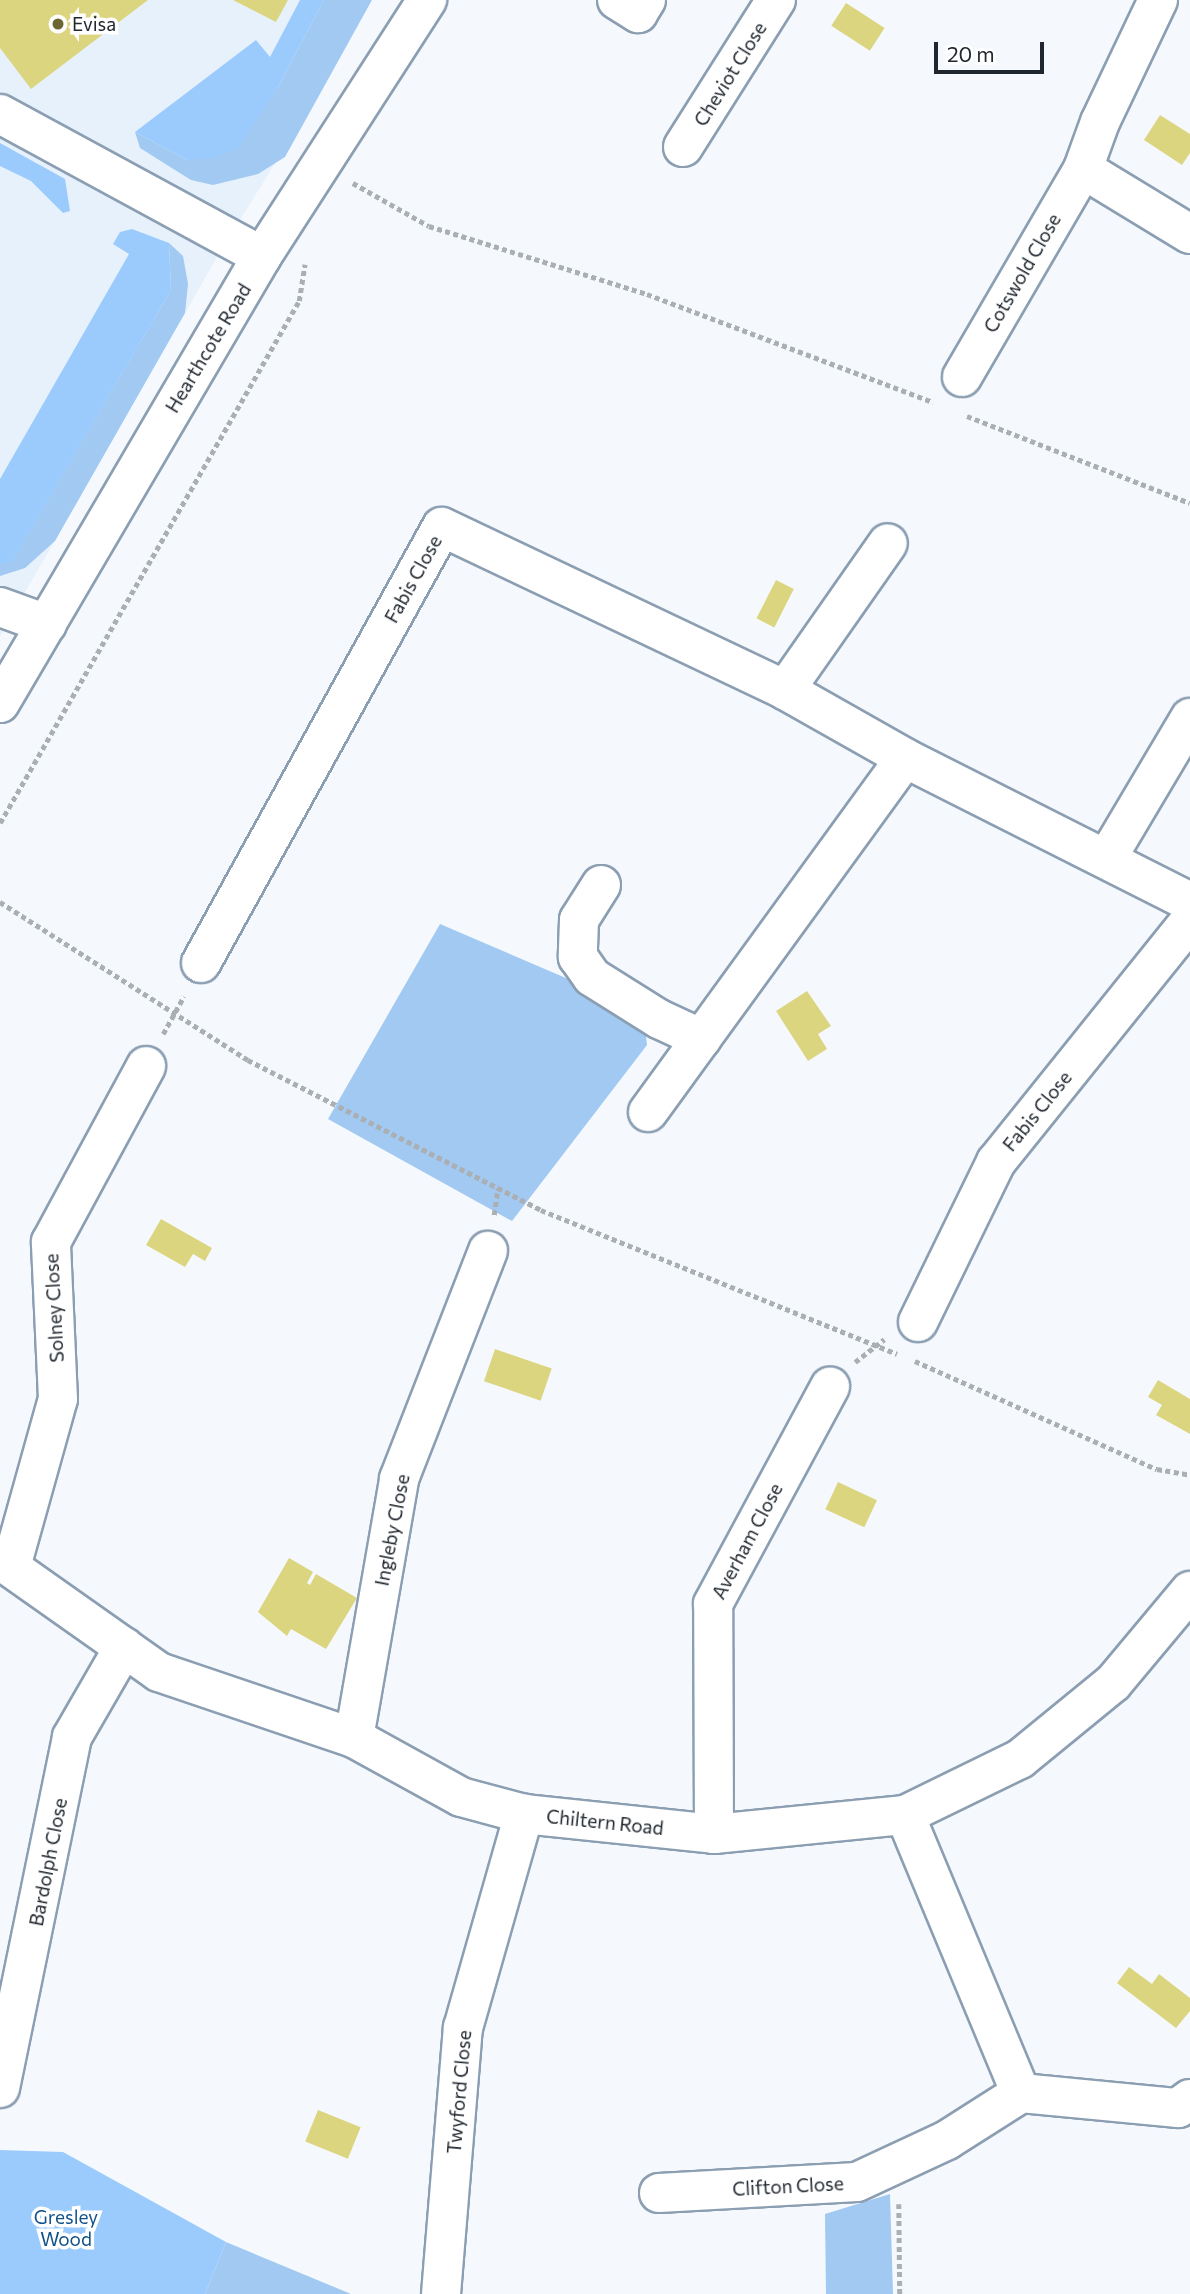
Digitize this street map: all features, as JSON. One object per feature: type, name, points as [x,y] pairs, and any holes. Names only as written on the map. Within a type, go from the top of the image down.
[{"type":"street","name":"Hearthcote Road","points":[[0,702],[262,256],[319,163],[428,0]]},
{"type":"street","points":[[617,0],[638,13],[646,0]]},
{"type":"street","name":"Cheviot Close","points":[[683,147],[776,0]]},
{"type":"street","name":"Cotswold Close","points":[[955,399],[1083,169],[1100,122],[1158,0]]},
{"type":"street","points":[[0,114],[262,256]]},
{"type":"street","points":[[1083,169],[1190,234]]},
{"type":"street","name":"Fabis Close","points":[[201,963],[442,527],[785,690],[905,758],[1190,902]]},
{"type":"street","points":[[785,690],[888,543]]},
{"type":"street","points":[[0,607],[47,624]]},
{"type":"street","points":[[1107,858],[1190,718]]},
{"type":"street","points":[[648,1112],[905,758]]},
{"type":"street","points":[[601,885],[579,920],[578,957],[592,977],[659,1019],[702,1039]]},
{"type":"street","name":"Fabis Close","points":[[918,1322],[996,1162],[1190,921]]},
{"type":"street","name":"Solney Close","points":[[5,1564],[58,1399],[51,1242],[146,1066]]},
{"type":"street","name":"Ingleby Close","points":[[354,1738],[399,1479],[488,1251]]},
{"type":"street","name":"Averham Close","points":[[714,1834],[713,1604],[830,1387]]},
{"type":"street","name":"Chiltern Road","points":[[5,1564],[159,1672],[354,1738],[461,1797],[524,1814],[714,1834],[905,1815],[1020,1759],[1113,1683],[1190,1591]]},
{"type":"street","name":"Bardolph Close","points":[[0,2088],[72,1737],[124,1647]]},
{"type":"street","name":"Twyford Close","points":[[441,2294],[463,2028],[524,1814]]},
{"type":"street","points":[[905,1815],[1021,2093],[1178,2108],[1190,2099]]},
{"type":"street","name":"Clifton Close","points":[[659,2193],[857,2182],[947,2140],[1021,2093]]},
{"type":"path","points":[[319,163],[429,226],[647,294],[955,399],[1190,503]]},
{"type":"path","points":[[0,824],[299,301],[305,260]]},
{"type":"path","points":[[0,902],[248,1060],[541,1210],[872,1346],[1157,1469],[1190,1475]]},
{"type":"path","points":[[146,1066],[201,963]]},
{"type":"path","points":[[830,1387],[872,1346],[918,1322]]},
{"type":"path","points":[[898,2163],[900,2294]]},
{"type":"shaded area","points":[[0,0],[366,0],[309,109],[220,252],[0,636]]},
{"type":"shaded area","points":[[324,0],[372,0],[285,157],[258,174],[213,185],[191,180],[140,148],[135,132],[187,160],[277,89]]},
{"type":"shaded area","points":[[169,243],[183,256],[188,284],[185,313],[55,541],[25,568],[0,576],[0,563],[11,562],[171,290]]},
{"type":"shaded area","points":[[440,924],[643,1011],[647,1045],[512,1221],[328,1119]]},
{"type":"shaded area","points":[[890,2194],[893,2294],[826,2294],[825,2214]]},
{"type":"shaded area","points":[[226,2242],[351,2294],[205,2294]]},
{"type":"green space","points":[[300,0],[324,0],[277,89],[239,147],[217,157],[187,160],[135,132],[256,40],[270,57]]},
{"type":"green space","points":[[0,143],[65,179],[70,211],[63,213],[31,181],[0,166]]},
{"type":"green space","points":[[132,229],[169,243],[171,290],[11,563],[0,563],[0,479],[129,254],[113,244],[120,232]]},
{"type":"green space","name":"Gresley Wood","points":[[0,2150],[63,2152],[226,2242],[205,2294],[0,2294]]},
{"type":"building","name":"Evisa","points":[[0,0],[148,0],[31,89],[0,48]]},
{"type":"building","points":[[233,0],[288,0],[276,22]]},
{"type":"building","points":[[846,3],[885,28],[870,51],[831,26]]},
{"type":"building","points":[[1160,115],[1190,134],[1190,153],[1182,165],[1144,140]]},
{"type":"building","points":[[776,580],[794,589],[774,627],[756,618]]},
{"type":"building","points":[[807,991],[831,1026],[818,1034],[827,1049],[808,1061],[776,1011]]},
{"type":"building","points":[[161,1219],[212,1248],[205,1261],[193,1254],[185,1267],[146,1245]]},
{"type":"building","points":[[495,1349],[552,1369],[541,1401],[484,1381]]},
{"type":"building","points":[[1158,1380],[1190,1399],[1190,1434],[1156,1415],[1162,1405],[1148,1397]]},
{"type":"building","points":[[838,1482],[877,1500],[864,1527],[825,1509]]},
{"type":"building","points":[[289,1558],[313,1572],[307,1583],[310,1585],[316,1574],[357,1598],[326,1649],[291,1629],[287,1636],[258,1612]]},
{"type":"building","points":[[1129,1967],[1152,1984],[1159,1974],[1190,1998],[1190,2011],[1176,2028],[1117,1983]]},
{"type":"building","points":[[318,2110],[361,2127],[348,2159],[305,2142]]},
{"type":"place","name":"Evisa","points":[[58,24]]}]
